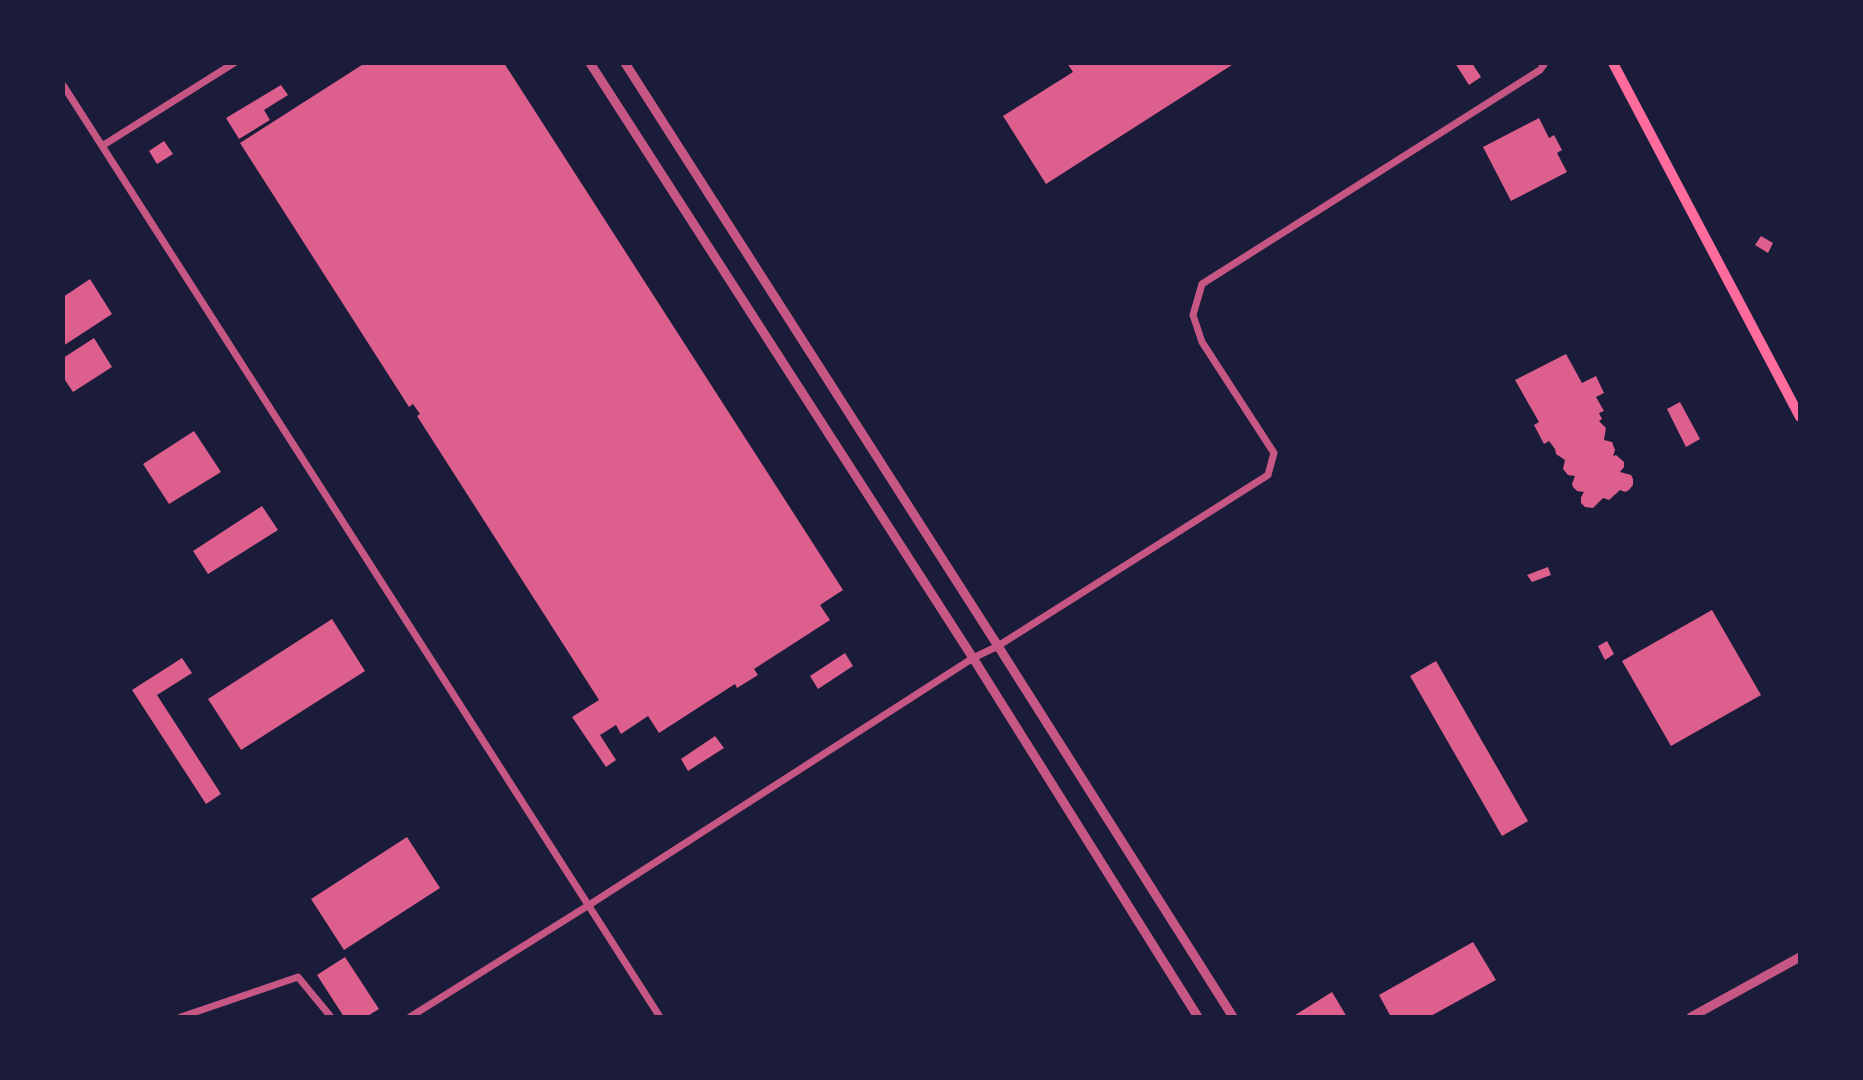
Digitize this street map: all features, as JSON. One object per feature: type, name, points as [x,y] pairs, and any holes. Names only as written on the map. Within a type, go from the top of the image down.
[{"type":"main road","points":[[1613,63],[1800,417]]},
{"type":"street","points":[[102,146],[234,63]]},
{"type":"street","points":[[590,63],[973,658],[1198,1017]]},
{"type":"street","points":[[625,63],[1233,1017]]},
{"type":"street","points":[[410,1017],[973,658],[998,646],[1268,475],[1274,453],[1202,342],[1194,314],[1202,284],[1540,70],[1545,63]]},
{"type":"street","points":[[63,85],[660,1017]]},
{"type":"street","points":[[1691,1017],[1800,957]]},
{"type":"street","points":[[181,1017],[299,977],[331,1017]]},
{"type":"building","points":[[365,63],[504,63],[843,590],[820,605],[830,620],[754,669],[758,675],[737,688],[735,684],[659,733],[648,716],[621,734],[616,725],[600,735],[616,760],[606,767],[572,717],[599,700],[417,416],[420,414],[413,404],[409,407],[240,143]]},
{"type":"building","points":[[1067,63],[1235,63],[1046,184],[1003,116],[1073,72]]},
{"type":"building","points":[[1455,63],[1472,63],[1481,77],[1469,85]]},
{"type":"building","points":[[281,85],[288,95],[264,110],[270,120],[239,139],[226,118]]},
{"type":"building","points":[[1539,118],[1549,138],[1554,135],[1562,150],[1557,153],[1567,172],[1511,201],[1483,147]]},
{"type":"building","points":[[164,141],[173,154],[157,164],[149,151]]},
{"type":"building","points":[[1761,236],[1773,243],[1768,253],[1755,245]]},
{"type":"building","points":[[90,279],[112,314],[63,346],[63,297]]},
{"type":"building","points":[[94,338],[112,367],[73,392],[63,377],[63,358]]},
{"type":"building","points":[[1566,354],[1582,383],[1596,376],[1604,393],[1596,397],[1604,411],[1599,413],[1602,419],[1599,421],[1606,428],[1604,440],[1612,442],[1615,450],[1613,456],[1616,455],[1624,462],[1620,472],[1631,475],[1633,479],[1629,490],[1620,490],[1609,500],[1603,498],[1593,508],[1585,507],[1581,503],[1584,492],[1573,487],[1575,476],[1568,475],[1563,469],[1565,460],[1556,454],[1549,441],[1544,444],[1534,425],[1539,422],[1515,380]]},
{"type":"building","points":[[1680,402],[1700,439],[1686,447],[1667,409]]},
{"type":"building","points":[[194,431],[221,472],[169,504],[143,464]]},
{"type":"building","points":[[262,506],[278,530],[208,574],[193,551]]},
{"type":"building","points":[[1548,567],[1551,575],[1532,582],[1527,575]]},
{"type":"building","points":[[1712,610],[1761,695],[1671,746],[1622,661]]},
{"type":"building","points":[[332,619],[365,671],[241,750],[208,699]]},
{"type":"building","points":[[1607,641],[1614,654],[1605,660],[1598,646]]},
{"type":"building","points":[[845,653],[853,666],[818,689],[810,676]]},
{"type":"building","points":[[182,658],[192,673],[157,695],[221,794],[206,804],[132,690]]},
{"type":"building","points":[[1436,661],[1528,821],[1502,836],[1410,676]]},
{"type":"building","points":[[715,736],[724,748],[688,771],[681,759]]},
{"type":"building","points":[[407,837],[440,888],[344,950],[311,899]]},
{"type":"building","points":[[1473,942],[1496,980],[1429,1017],[1391,1017],[1379,995]]},
{"type":"building","points":[[345,957],[379,1009],[366,1017],[344,1017],[317,975]]},
{"type":"building","points":[[1332,992],[1347,1017],[1292,1017]]}]
